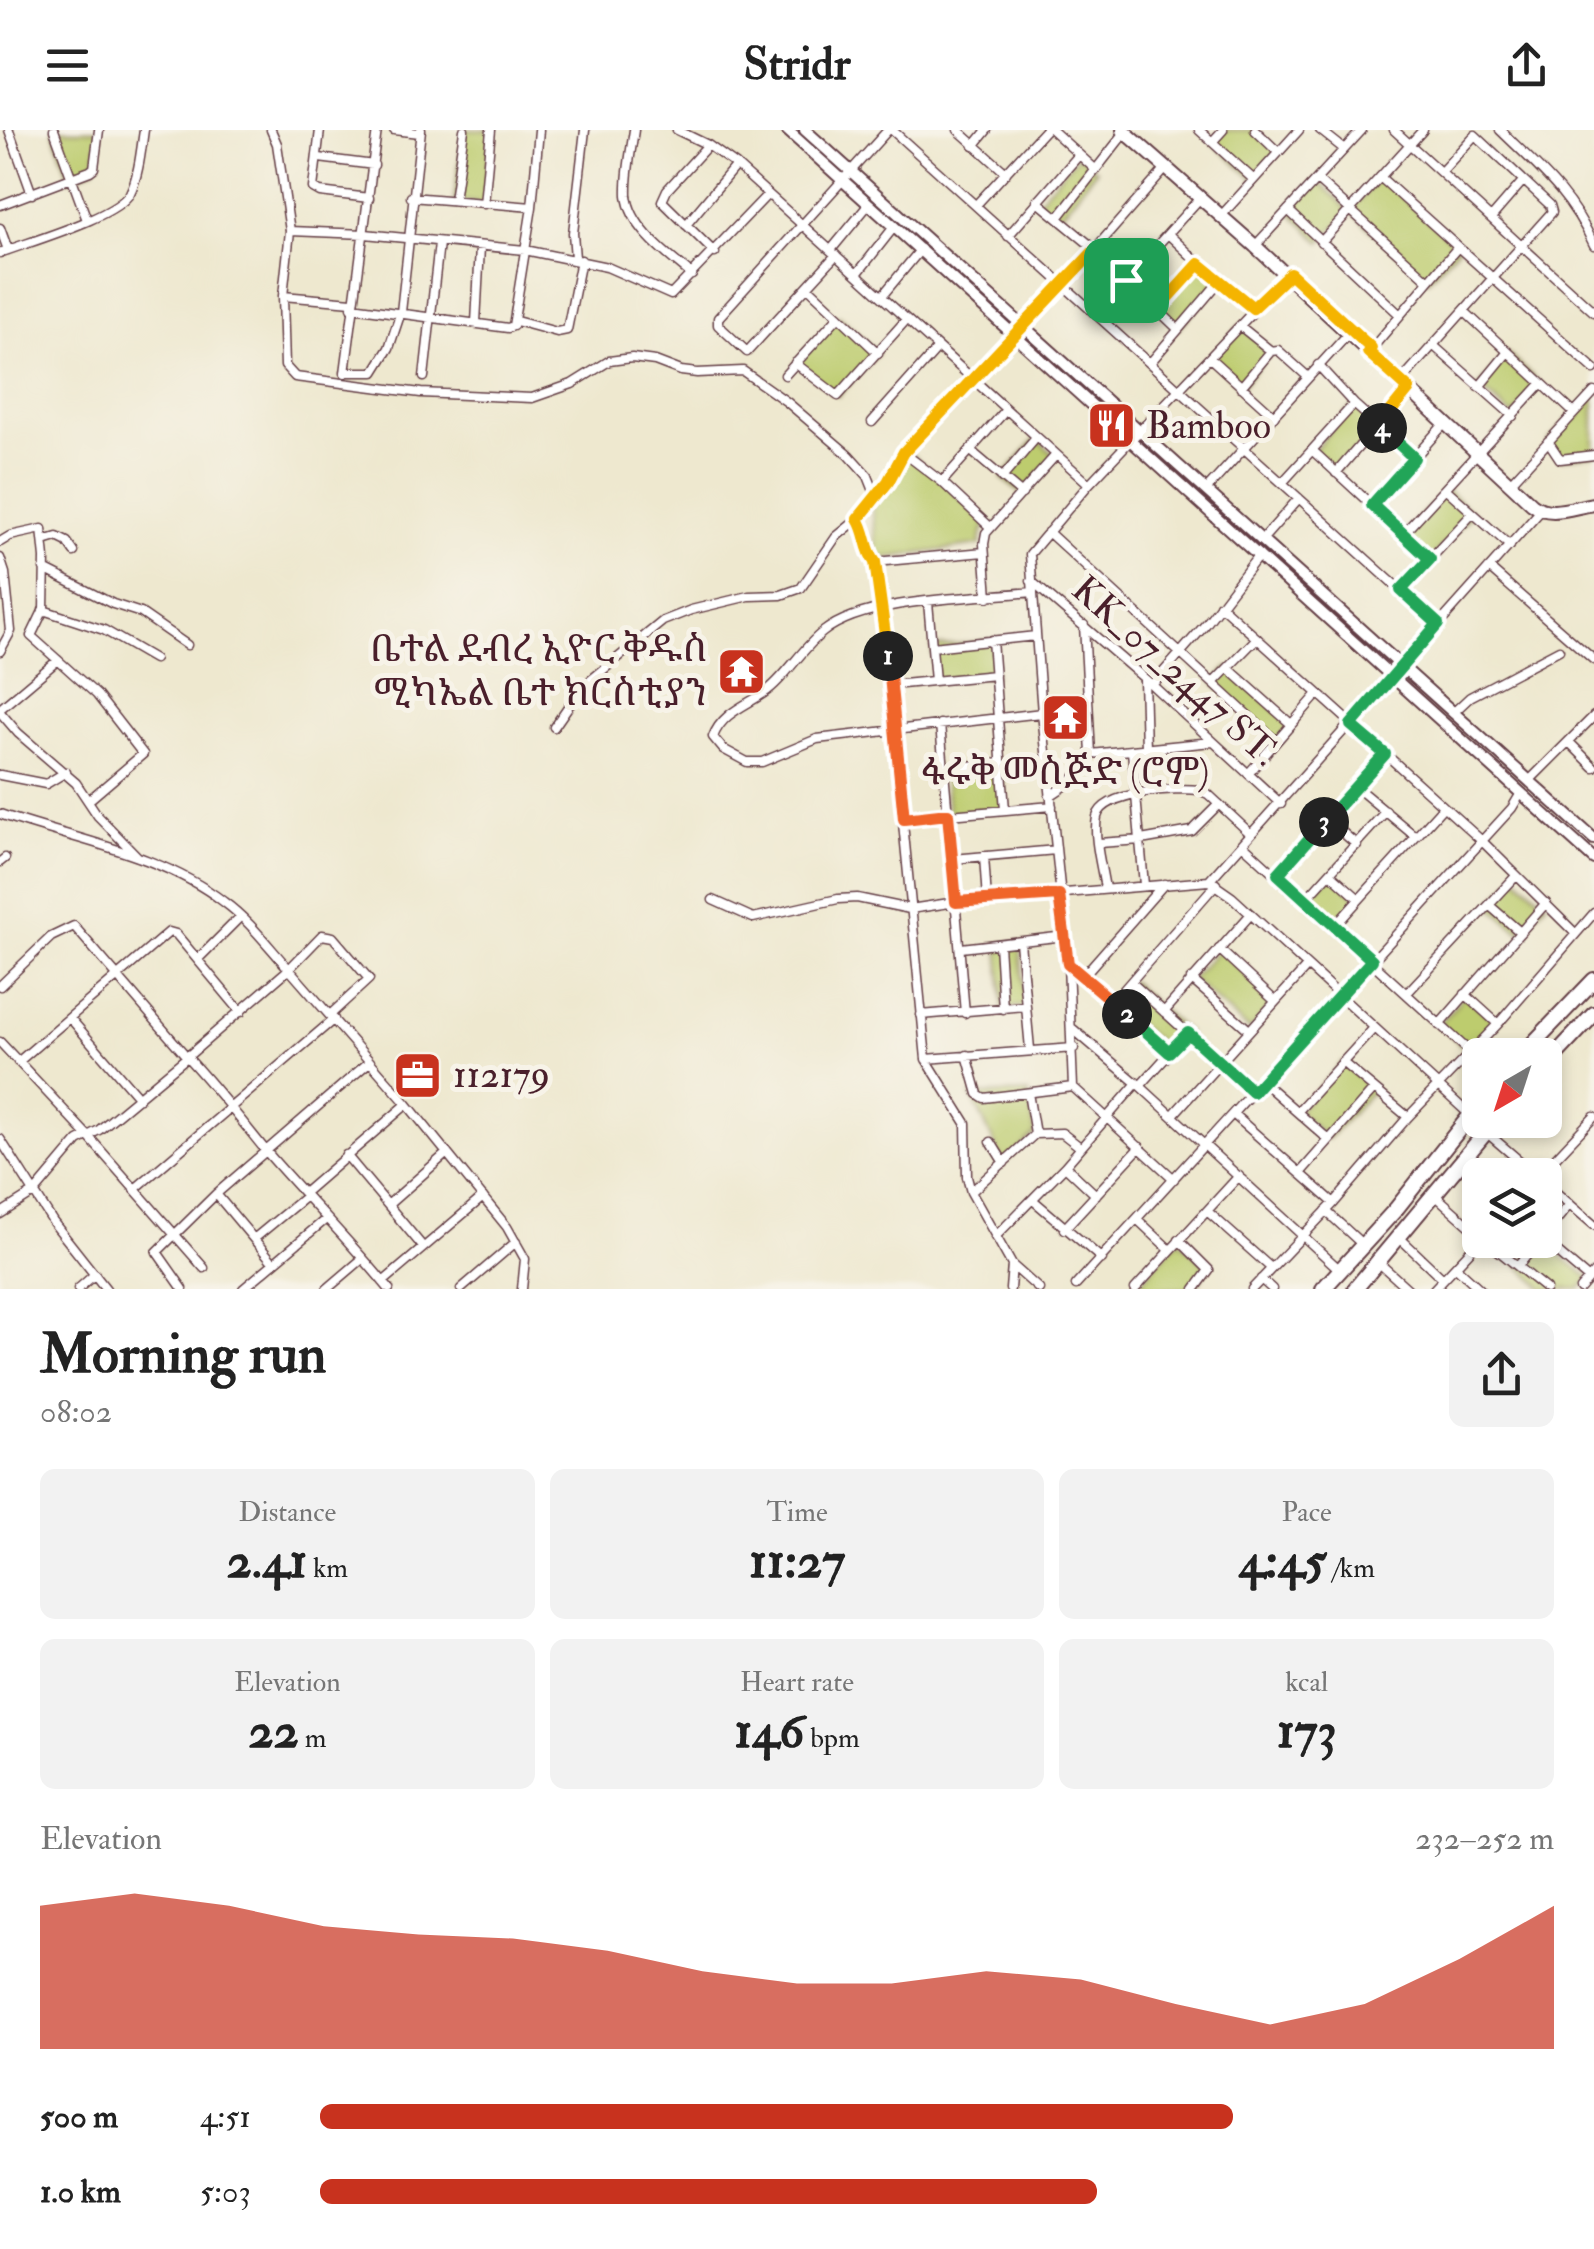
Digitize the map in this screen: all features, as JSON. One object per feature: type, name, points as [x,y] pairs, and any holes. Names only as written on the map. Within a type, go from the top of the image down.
[{"type":"highway","points":[[1538,1038],[1594,980]]},
{"type":"highway","points":[[1562,1048],[1594,1014]]},
{"type":"highway","points":[[1322,1289],[1396,1209],[1462,1125]]},
{"type":"highway","points":[[1358,1288],[1482,1138]]},
{"type":"main road","points":[[1127,131],[1256,244],[1542,509],[1594,502]]},
{"type":"street","points":[[8,130],[32,194]]},
{"type":"street","points":[[54,130],[86,220]]},
{"type":"street","points":[[0,206],[94,168],[99,130]]},
{"type":"street","points":[[0,228],[4,251],[113,209],[129,196],[144,130]]},
{"type":"street","points":[[272,130],[290,232],[283,296],[285,366],[290,374],[300,378],[374,372],[389,348],[401,312],[420,132],[394,130]]},
{"type":"street","points":[[320,130],[313,188],[368,198]]},
{"type":"street","points":[[344,377],[377,130]]},
{"type":"street","points":[[454,200],[464,130]]},
{"type":"street","points":[[484,204],[491,130]]},
{"type":"street","points":[[283,296],[321,298],[508,328],[516,321],[539,130]]},
{"type":"street","points":[[516,321],[558,332],[567,330],[578,259],[573,233],[585,130]]},
{"type":"street","points":[[634,130],[627,192],[631,211],[654,241],[692,275]]},
{"type":"street","points":[[677,130],[736,165],[1088,484]]},
{"type":"street","points":[[787,130],[847,175],[1022,326],[1134,435]]},
{"type":"street","points":[[805,130],[870,204],[1014,335],[1203,494],[1594,839]]},
{"type":"street","points":[[870,204],[808,287],[747,352],[721,329],[718,318],[890,130],[1438,624]]},
{"type":"street","points":[[958,130],[1006,173]]},
{"type":"street","points":[[974,146],[988,130]]},
{"type":"street","points":[[976,206],[1048,130],[1096,170]]},
{"type":"street","points":[[1199,130],[1253,179]]},
{"type":"street","points":[[1212,142],[1224,130]]},
{"type":"street","points":[[1255,130],[1278,152]]},
{"type":"street","points":[[1222,215],[1298,130]]},
{"type":"street","points":[[1320,130],[1344,150]]},
{"type":"street","points":[[1256,244],[1362,130]]},
{"type":"street","points":[[1394,130],[1594,312]]},
{"type":"street","points":[[1321,242],[1423,130]]},
{"type":"street","points":[[1500,130],[1556,182],[1594,245]]},
{"type":"street","points":[[1058,218],[1127,131]]},
{"type":"street","points":[[1336,473],[1379,426],[1434,346],[1552,208],[1472,135],[1441,172]]},
{"type":"street","points":[[708,145],[667,190],[662,201],[715,253]]},
{"type":"street","points":[[1008,236],[1079,156]]},
{"type":"street","points":[[319,158],[374,165]]},
{"type":"street","points":[[686,224],[736,165]]},
{"type":"street","points":[[554,727],[581,688],[663,621],[749,596],[781,595],[801,588],[836,537],[858,519],[876,496],[904,452],[1169,166]]},
{"type":"street","points":[[1380,177],[1594,369]]},
{"type":"street","points":[[1317,180],[1428,280]]},
{"type":"street","points":[[1491,218],[1523,181]]},
{"type":"street","points":[[290,232],[366,234],[526,250],[578,259],[635,277],[671,295],[768,194]]},
{"type":"street","points":[[1126,280],[1202,195]]},
{"type":"street","points":[[411,197],[532,208]]},
{"type":"street","points":[[1037,201],[1178,329]]},
{"type":"street","points":[[1288,210],[1399,314]]},
{"type":"street","points":[[857,274],[894,227]]},
{"type":"street","points":[[1168,234],[1253,308]]},
{"type":"street","points":[[424,377],[440,244]]},
{"type":"street","points":[[476,324],[480,247]]},
{"type":"street","points":[[1369,350],[1458,247]]},
{"type":"street","points":[[882,296],[921,249]]},
{"type":"street","points":[[1158,309],[1199,264]]},
{"type":"street","points":[[1174,1179],[1074,1087],[1068,964],[1030,554],[1088,484],[1288,275]]},
{"type":"street","points":[[1150,364],[1219,282]]},
{"type":"street","points":[[808,287],[878,353]]},
{"type":"street","points":[[1464,312],[1574,413]]},
{"type":"street","points":[[784,374],[839,316]]},
{"type":"street","points":[[796,363],[838,396],[906,320]]},
{"type":"street","points":[[1240,326],[1271,351]]},
{"type":"street","points":[[1203,494],[1350,332]]},
{"type":"street","points":[[1434,346],[1513,416]]},
{"type":"street","points":[[872,422],[937,349]]},
{"type":"street","points":[[1240,387],[1271,351],[1278,350],[1307,376]]},
{"type":"street","points":[[1479,386],[1506,353]]},
{"type":"street","points":[[344,377],[421,393],[532,398],[572,384],[610,361],[632,358],[681,371],[743,371],[787,402],[848,455],[868,476],[876,496]]},
{"type":"street","points":[[1210,358],[1274,416]]},
{"type":"street","points":[[1318,365],[1414,458]]},
{"type":"street","points":[[1402,534],[1541,384]]},
{"type":"street","points":[[1512,481],[1594,392]]},
{"type":"street","points":[[1282,483],[1354,404]]},
{"type":"street","points":[[942,482],[1005,411]]},
{"type":"street","points":[[1372,505],[1447,421]]},
{"type":"street","points":[[1002,478],[1036,438]]},
{"type":"street","points":[[1548,441],[1560,459],[1594,455]]},
{"type":"street","points":[[971,451],[1022,494]]},
{"type":"street","points":[[1313,451],[1430,559]]},
{"type":"street","points":[[904,452],[990,527]]},
{"type":"street","points":[[988,597],[984,552],[990,527],[1056,456]]},
{"type":"street","points":[[1446,489],[1510,546]]},
{"type":"street","points":[[1253,538],[1299,498]]},
{"type":"street","points":[[1113,1002],[1242,844],[1542,509]]},
{"type":"street","points":[[1401,590],[1473,512]]},
{"type":"street","points":[[858,519],[875,562],[892,685],[926,1059],[966,1124],[966,1177],[971,1192],[1012,1265],[1039,1289]]},
{"type":"street","points":[[0,542],[38,528],[44,532],[43,610],[30,636]]},
{"type":"street","points":[[1048,532],[1276,741]]},
{"type":"street","points":[[44,541],[57,537],[68,542],[74,552]]},
{"type":"street","points":[[1253,538],[1259,555],[1594,858]]},
{"type":"street","points":[[875,562],[984,552]]},
{"type":"street","points":[[1146,750],[1148,682],[1181,653],[1259,555]]},
{"type":"street","points":[[0,558],[5,573],[10,636],[0,651]]},
{"type":"street","points":[[1490,568],[1594,660]]},
{"type":"street","points":[[44,569],[113,604],[141,613],[188,645]]},
{"type":"street","name":"KK_07_2447 ST.","points":[[1031,581],[1281,804]]},
{"type":"street","points":[[1032,592],[882,608],[842,620],[824,632],[764,694],[723,719],[713,737],[723,749],[746,762],[762,762],[817,739],[1042,713]]},
{"type":"street","points":[[928,602],[935,680]]},
{"type":"street","points":[[1220,605],[1482,841],[1575,932]]},
{"type":"street","points":[[43,610],[104,630],[154,660]]},
{"type":"street","points":[[904,819],[1005,810],[1051,801],[1071,782],[1091,754],[1084,626]]},
{"type":"street","points":[[10,636],[30,636],[98,695],[143,754],[89,800]]},
{"type":"street","points":[[932,647],[1036,636]]},
{"type":"street","points":[[1214,683],[1256,638]]},
{"type":"street","points":[[992,640],[1005,810]]},
{"type":"street","points":[[1452,714],[1470,696],[1559,650]]},
{"type":"street","points":[[58,660],[0,711],[18,733],[66,772],[104,823],[142,860]]},
{"type":"street","points":[[1228,668],[1292,724]]},
{"type":"street","points":[[892,685],[995,675]]},
{"type":"street","points":[[1249,773],[1317,695]]},
{"type":"street","points":[[1529,781],[1594,716]]},
{"type":"street","points":[[940,724],[966,1013]]},
{"type":"street","points":[[1091,754],[1212,742]]},
{"type":"street","points":[[1569,742],[1594,767]]},
{"type":"street","points":[[1132,751],[1144,885]]},
{"type":"street","points":[[1278,874],[1385,754]]},
{"type":"street","points":[[944,768],[1002,763]]},
{"type":"street","points":[[0,775],[46,784],[66,772]]},
{"type":"street","points":[[1356,787],[1416,837]]},
{"type":"street","points":[[1105,889],[1098,813],[1120,796],[1190,789],[1208,794],[1251,834]]},
{"type":"street","points":[[1076,1285],[1482,841],[1521,793]]},
{"type":"street","points":[[1099,843],[1192,831],[1219,804]]},
{"type":"street","points":[[1335,926],[1443,807]]},
{"type":"street","points":[[1306,899],[1386,811]]},
{"type":"street","points":[[0,814],[142,860],[194,883],[241,916],[352,1038],[368,1063],[483,1197],[525,1260],[522,1289]]},
{"type":"street","points":[[1327,819],[1357,844]]},
{"type":"street","points":[[1242,844],[1462,1045]]},
{"type":"street","points":[[953,859],[1056,850]]},
{"type":"street","points":[[984,856],[987,900]]},
{"type":"street","points":[[1331,874],[1359,899]]},
{"type":"street","points":[[1407,992],[1516,876]]},
{"type":"street","points":[[713,900],[753,918],[838,899],[857,898],[910,909],[1144,885],[1212,882],[1438,1087],[1462,1101]]},
{"type":"street","points":[[1084,974],[1164,884]]},
{"type":"street","points":[[1439,1024],[1546,903]]},
{"type":"street","points":[[1489,905],[1520,932]]},
{"type":"street","points":[[1484,1038],[1594,913]]},
{"type":"street","points":[[1164,1012],[1250,914]]},
{"type":"street","points":[[198,960],[241,916]]},
{"type":"street","points":[[2,979],[51,937],[70,926],[82,933],[386,1286],[424,1247],[483,1197]]},
{"type":"street","points":[[18,1062],[169,932],[176,934],[241,1012]]},
{"type":"street","points":[[0,1214],[35,1192],[78,1141],[139,1098],[241,1012],[322,935],[328,934],[368,976],[366,982],[332,1017],[136,1189]]},
{"type":"street","points":[[961,948],[1065,936]]},
{"type":"street","points":[[1020,942],[1030,1049]]},
{"type":"street","points":[[999,944],[1003,1009]]},
{"type":"street","points":[[1219,949],[1275,1001]]},
{"type":"street","points":[[1068,964],[1169,1052]]},
{"type":"street","points":[[1172,1115],[1307,967]]},
{"type":"street","points":[[1191,979],[1249,1030]]},
{"type":"street","points":[[1131,982],[1253,1092]]},
{"type":"street","points":[[1465,994],[1498,1024]]},
{"type":"street","points":[[921,1015],[1025,1006]]},
{"type":"street","points":[[70,1018],[139,1098]]},
{"type":"street","points":[[1298,1111],[1374,1028]]},
{"type":"street","points":[[1073,1029],[1139,1084],[1340,1270]]},
{"type":"street","points":[[996,1237],[1188,1033]]},
{"type":"street","points":[[0,1042],[204,1268]]},
{"type":"street","points":[[926,1059],[1074,1048]]},
{"type":"street","points":[[967,1054],[981,1098],[1074,1087]]},
{"type":"street","points":[[1252,1289],[1462,1061]]},
{"type":"street","points":[[1342,1062],[1408,1116]]},
{"type":"street","points":[[183,1289],[157,1255],[174,1234],[265,1149],[368,1063]]},
{"type":"street","points":[[1263,1082],[1328,1139]]},
{"type":"street","points":[[1302,1172],[1374,1090]]},
{"type":"street","points":[[1028,1094],[1035,1134]]},
{"type":"street","points":[[255,1238],[407,1104]]},
{"type":"street","points":[[1233,1114],[1334,1202]]},
{"type":"street","points":[[1554,1158],[1594,1117]]},
{"type":"street","points":[[971,1192],[1035,1134],[1062,1132],[1080,1147]]},
{"type":"street","points":[[1503,1138],[1522,1158]]},
{"type":"street","points":[[0,1139],[53,1222],[106,1289]]},
{"type":"street","points":[[991,1142],[1004,1163]]},
{"type":"street","points":[[1064,1228],[1140,1147]]},
{"type":"street","points":[[389,1204],[447,1153]]},
{"type":"street","points":[[346,1155],[424,1247]]},
{"type":"street","points":[[1065,1166],[1096,1195]]},
{"type":"street","points":[[1135,1289],[1239,1176]]},
{"type":"street","points":[[216,1194],[274,1262]]},
{"type":"street","points":[[1435,1195],[1462,1220]]},
{"type":"street","points":[[1562,1197],[1594,1225]]},
{"type":"street","points":[[1032,1200],[1102,1260]]},
{"type":"street","points":[[1562,1214],[1570,1204]]},
{"type":"street","points":[[1208,1210],[1271,1268]]},
{"type":"street","points":[[1326,1211],[1363,1246]]},
{"type":"street","points":[[243,1289],[326,1219]]},
{"type":"street","points":[[1138,1220],[1170,1250]]},
{"type":"street","points":[[1400,1238],[1443,1279]]},
{"type":"street","points":[[1179,1240],[1210,1270],[1194,1289]]},
{"type":"street","points":[[460,1289],[516,1242]]},
{"type":"street","points":[[1562,1253],[1592,1276],[1580,1289]]},
{"type":"street","points":[[1434,1289],[1464,1258]]},
{"type":"street","points":[[1508,1258],[1546,1289]]},
{"type":"street","points":[[1518,1266],[1525,1258]]},
{"type":"street","points":[[327,1289],[362,1260]]},
{"type":"street","points":[[1378,1262],[1408,1289]]},
{"type":"street","points":[[1010,1289],[1012,1265]]},
{"type":"street","points":[[1456,1267],[1480,1289]]},
{"type":"street","points":[[78,1289],[95,1274]]},
{"type":"street","points":[[1261,1279],[1272,1289]]},
{"type":"green space","points":[[53,130],[99,130],[94,168],[70,180]]},
{"type":"green space","points":[[464,130],[491,130],[484,204],[454,200]]},
{"type":"green space","points":[[1223,130],[1255,130],[1278,152],[1253,179],[1212,142]]},
{"type":"green space","points":[[1079,155],[1096,170],[1058,218],[1037,201]]},
{"type":"green space","points":[[1380,177],[1458,247],[1428,280],[1350,211]]},
{"type":"green space","points":[[1317,180],[1350,211],[1321,242],[1288,210]]},
{"type":"green space","points":[[1199,264],[1219,282],[1178,329],[1158,309]]},
{"type":"green space","points":[[839,316],[878,353],[838,396],[795,363]]},
{"type":"green space","points":[[1240,326],[1271,351],[1241,387],[1210,358]]},
{"type":"green space","points":[[1507,353],[1541,384],[1513,416],[1479,387]]},
{"type":"green space","points":[[1594,392],[1594,454],[1560,459],[1548,441]]},
{"type":"green space","points":[[1354,404],[1379,426],[1336,473],[1313,451]]},
{"type":"green space","points":[[1036,438],[1055,456],[1022,494],[1002,478]]},
{"type":"green space","points":[[904,448],[989,521],[980,545],[877,559],[872,504]]},
{"type":"green space","points":[[1446,489],[1473,513],[1430,559],[1403,534]]},
{"type":"green space","points":[[992,640],[995,675],[935,681],[932,647]]},
{"type":"green space","points":[[1228,668],[1291,724],[1276,741],[1214,683]]},
{"type":"green space","points":[[1002,763],[1005,810],[948,815],[944,768]]},
{"type":"green space","points":[[1331,874],[1359,899],[1335,926],[1306,899]]},
{"type":"green space","points":[[1516,876],[1546,903],[1520,932],[1489,905]]},
{"type":"green space","points":[[1020,942],[1025,1006],[1003,1009],[999,944]]},
{"type":"green space","points":[[1219,949],[1275,1001],[1249,1030],[1191,979]]},
{"type":"green space","points":[[1131,982],[1188,1033],[1169,1052],[1113,1002]]},
{"type":"green space","points":[[1465,994],[1497,1024],[1484,1038],[1462,1038],[1462,1045],[1439,1025]]},
{"type":"green space","points":[[1342,1062],[1374,1089],[1328,1139],[1298,1111]]},
{"type":"green space","points":[[1028,1093],[1035,1134],[1004,1163],[971,1095]]},
{"type":"green space","points":[[1179,1240],[1208,1267],[1195,1289],[1135,1289]]},
{"type":"green space","points":[[1562,1257],[1590,1278],[1580,1289],[1544,1289],[1519,1266],[1525,1258]]},
{"type":"place","name":"Bamboo","points":[[1111,426]]},
{"type":"place","name":"ቤተል ደብረ ኢዮር ቅዱስ ሚካኤል ቤተ ክርስቲያን","points":[[742,671]]},
{"type":"place","name":"ፋሩቅ መስጅድ (ሮም)","points":[[1065,718]]},
{"type":"place","name":"112179","points":[[418,1075]]},
{"type":"route","points":[[1095,250],[1126,280],[1158,309],[1199,264],[1253,308],[1290,273],[1409,389],[1379,426],[1414,458],[1372,505],[1430,559],[1401,590],[1438,624],[1351,725],[1385,754],[1278,874],[1372,960],[1253,1092],[1188,1033],[1169,1052],[1068,964],[1059,895],[956,902],[948,814],[904,819],[892,685],[875,562],[858,519],[888,482],[904,452],[1095,250]]}]
